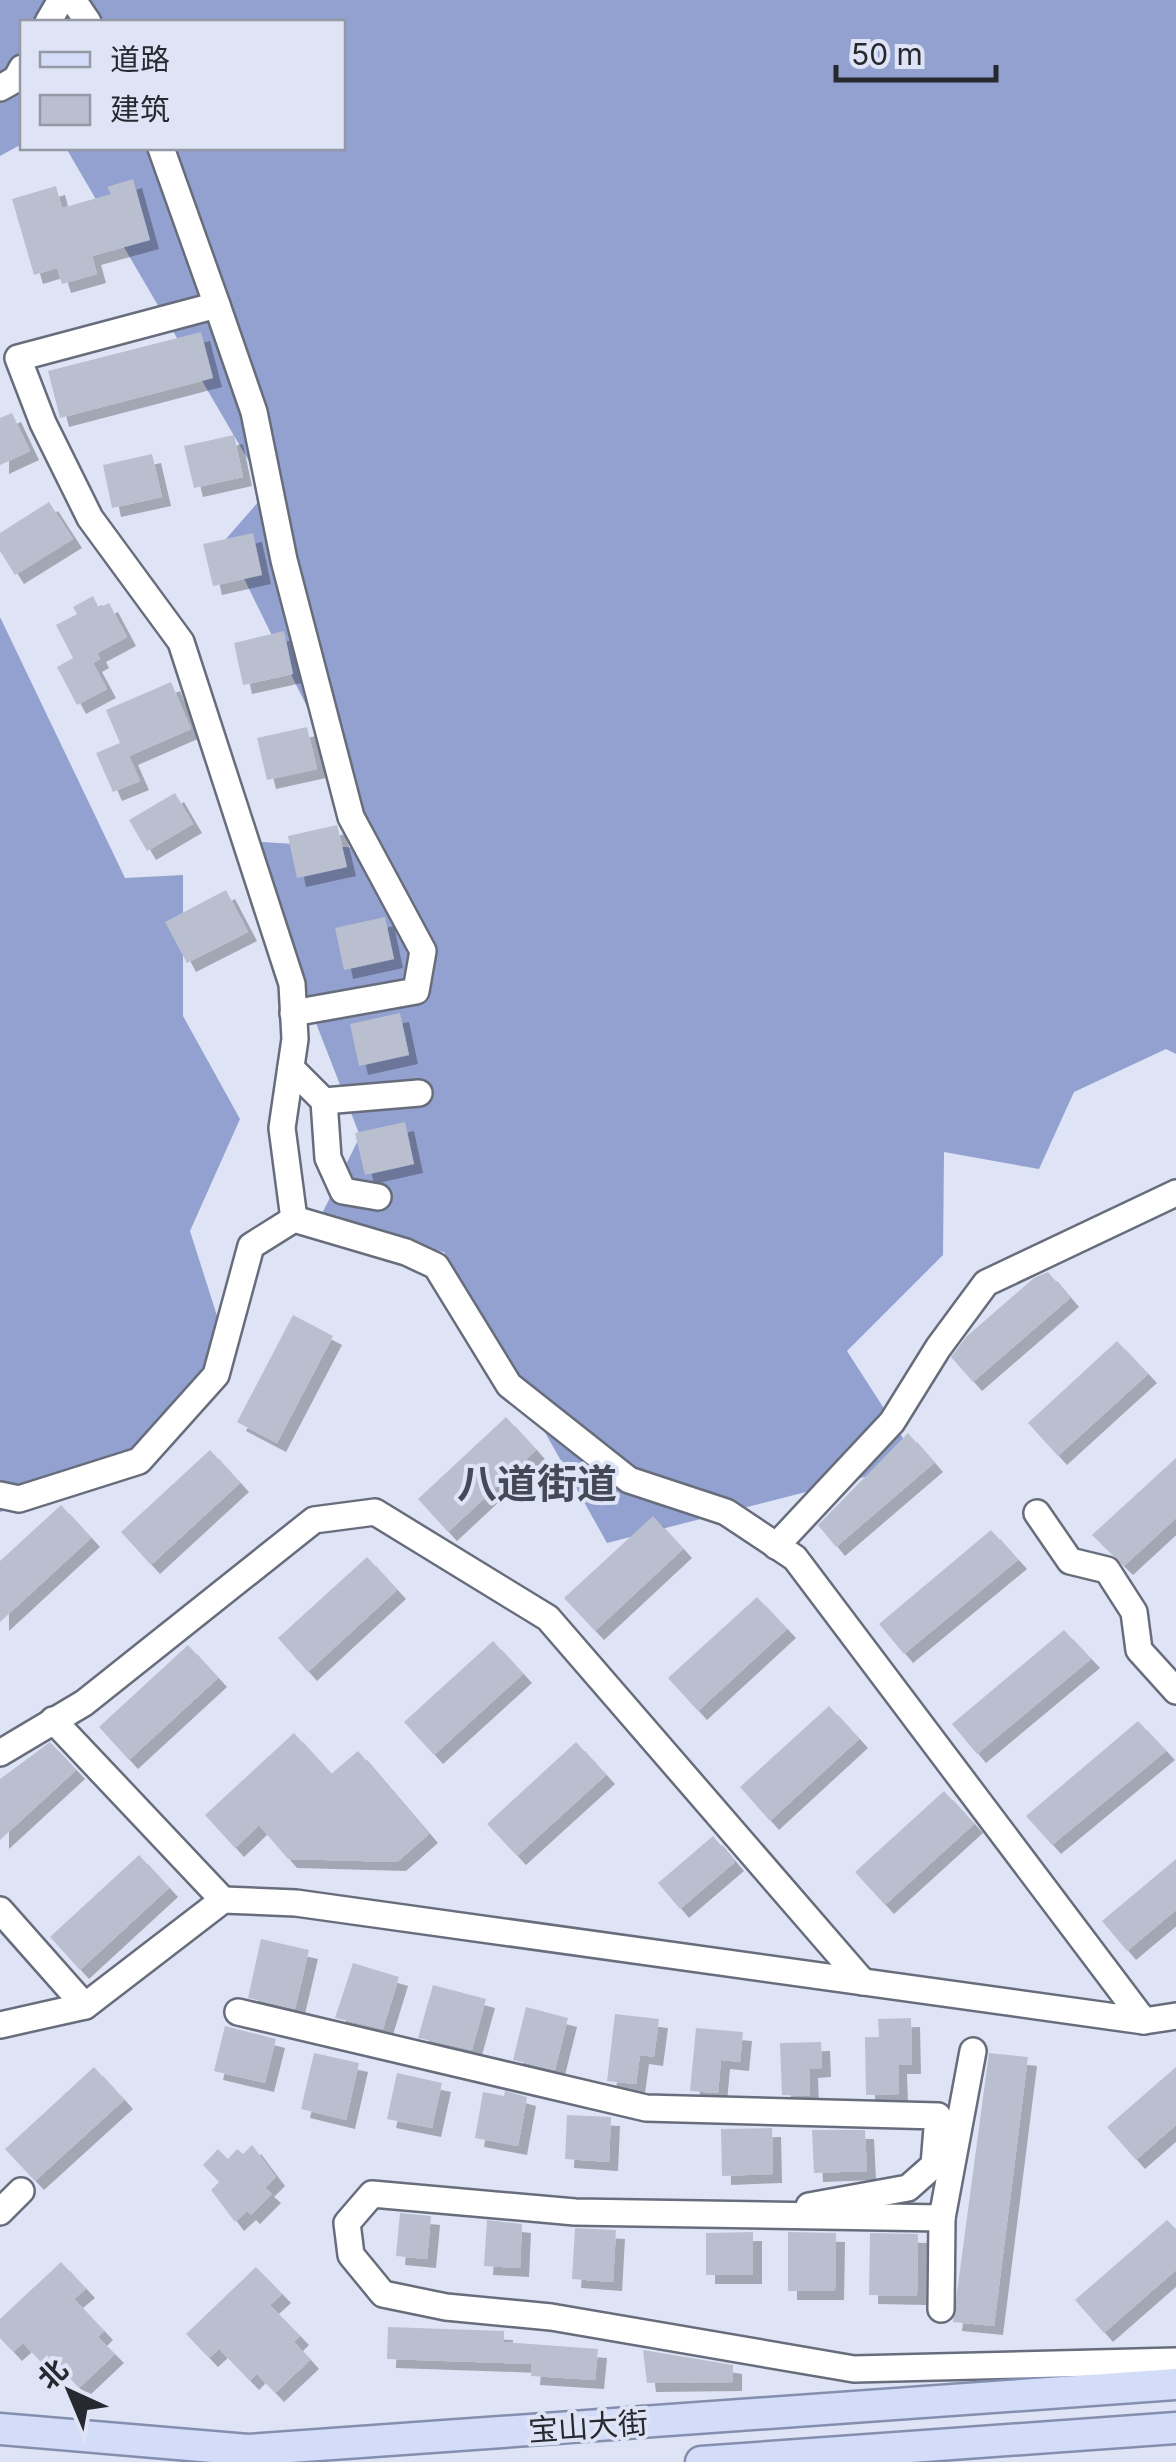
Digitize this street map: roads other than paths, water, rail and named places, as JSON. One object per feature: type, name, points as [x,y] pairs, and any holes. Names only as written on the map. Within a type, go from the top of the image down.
[{"type":"main road","name":"宝山大街","points":[[0,2429],[248,2450],[1176,2384]]},
{"type":"main road","points":[[701,2462],[1176,2428]]},
{"type":"street","points":[[0,88],[16,79],[20,72]]},
{"type":"street","points":[[162,150],[254,412],[284,560],[351,817],[423,951],[416,990],[293,1012]]},
{"type":"street","points":[[217,305],[18,358],[42,423],[90,518],[180,642],[292,984],[290,1068],[282,1128],[294,1219]]},
{"type":"street","points":[[290,1068],[324,1101],[328,1158],[344,1191],[378,1197]]},
{"type":"street","points":[[324,1101],[419,1093]]},
{"type":"street","points":[[776,1546],[892,1422],[938,1348],[986,1284],[1176,1193]]},
{"type":"street","points":[[0,1494],[19,1499],[139,1461],[216,1375],[251,1246],[294,1219],[406,1252],[436,1266],[509,1386],[629,1480],[726,1512],[795,1558],[1144,2021]]},
{"type":"street","points":[[0,1753],[84,1704],[314,1520],[375,1512],[548,1618],[863,1982]]},
{"type":"street","points":[[1037,1513],[1070,1561],[1107,1570],[1134,1612],[1139,1650],[1176,1691]]},
{"type":"street","points":[[53,1720],[223,1900]]},
{"type":"street","points":[[0,2026],[84,2006],[223,1900],[296,1902],[1144,2021],[1176,2016]]},
{"type":"street","points":[[0,1910],[84,2006]]},
{"type":"street","points":[[0,1946],[25,1938]]},
{"type":"street","points":[[238,2012],[646,2108],[938,2116],[934,2165],[908,2188],[750,2216]]},
{"type":"street","points":[[941,2308],[942,2218],[973,2051]]},
{"type":"street","points":[[0,2212],[21,2191]]},
{"type":"street","points":[[942,2218],[575,2212],[372,2194],[347,2223],[351,2255],[383,2294],[446,2307],[551,2317],[854,2369],[1176,2361]]},
{"type":"district","name":"八道街道","points":[[537,1483]]}]
